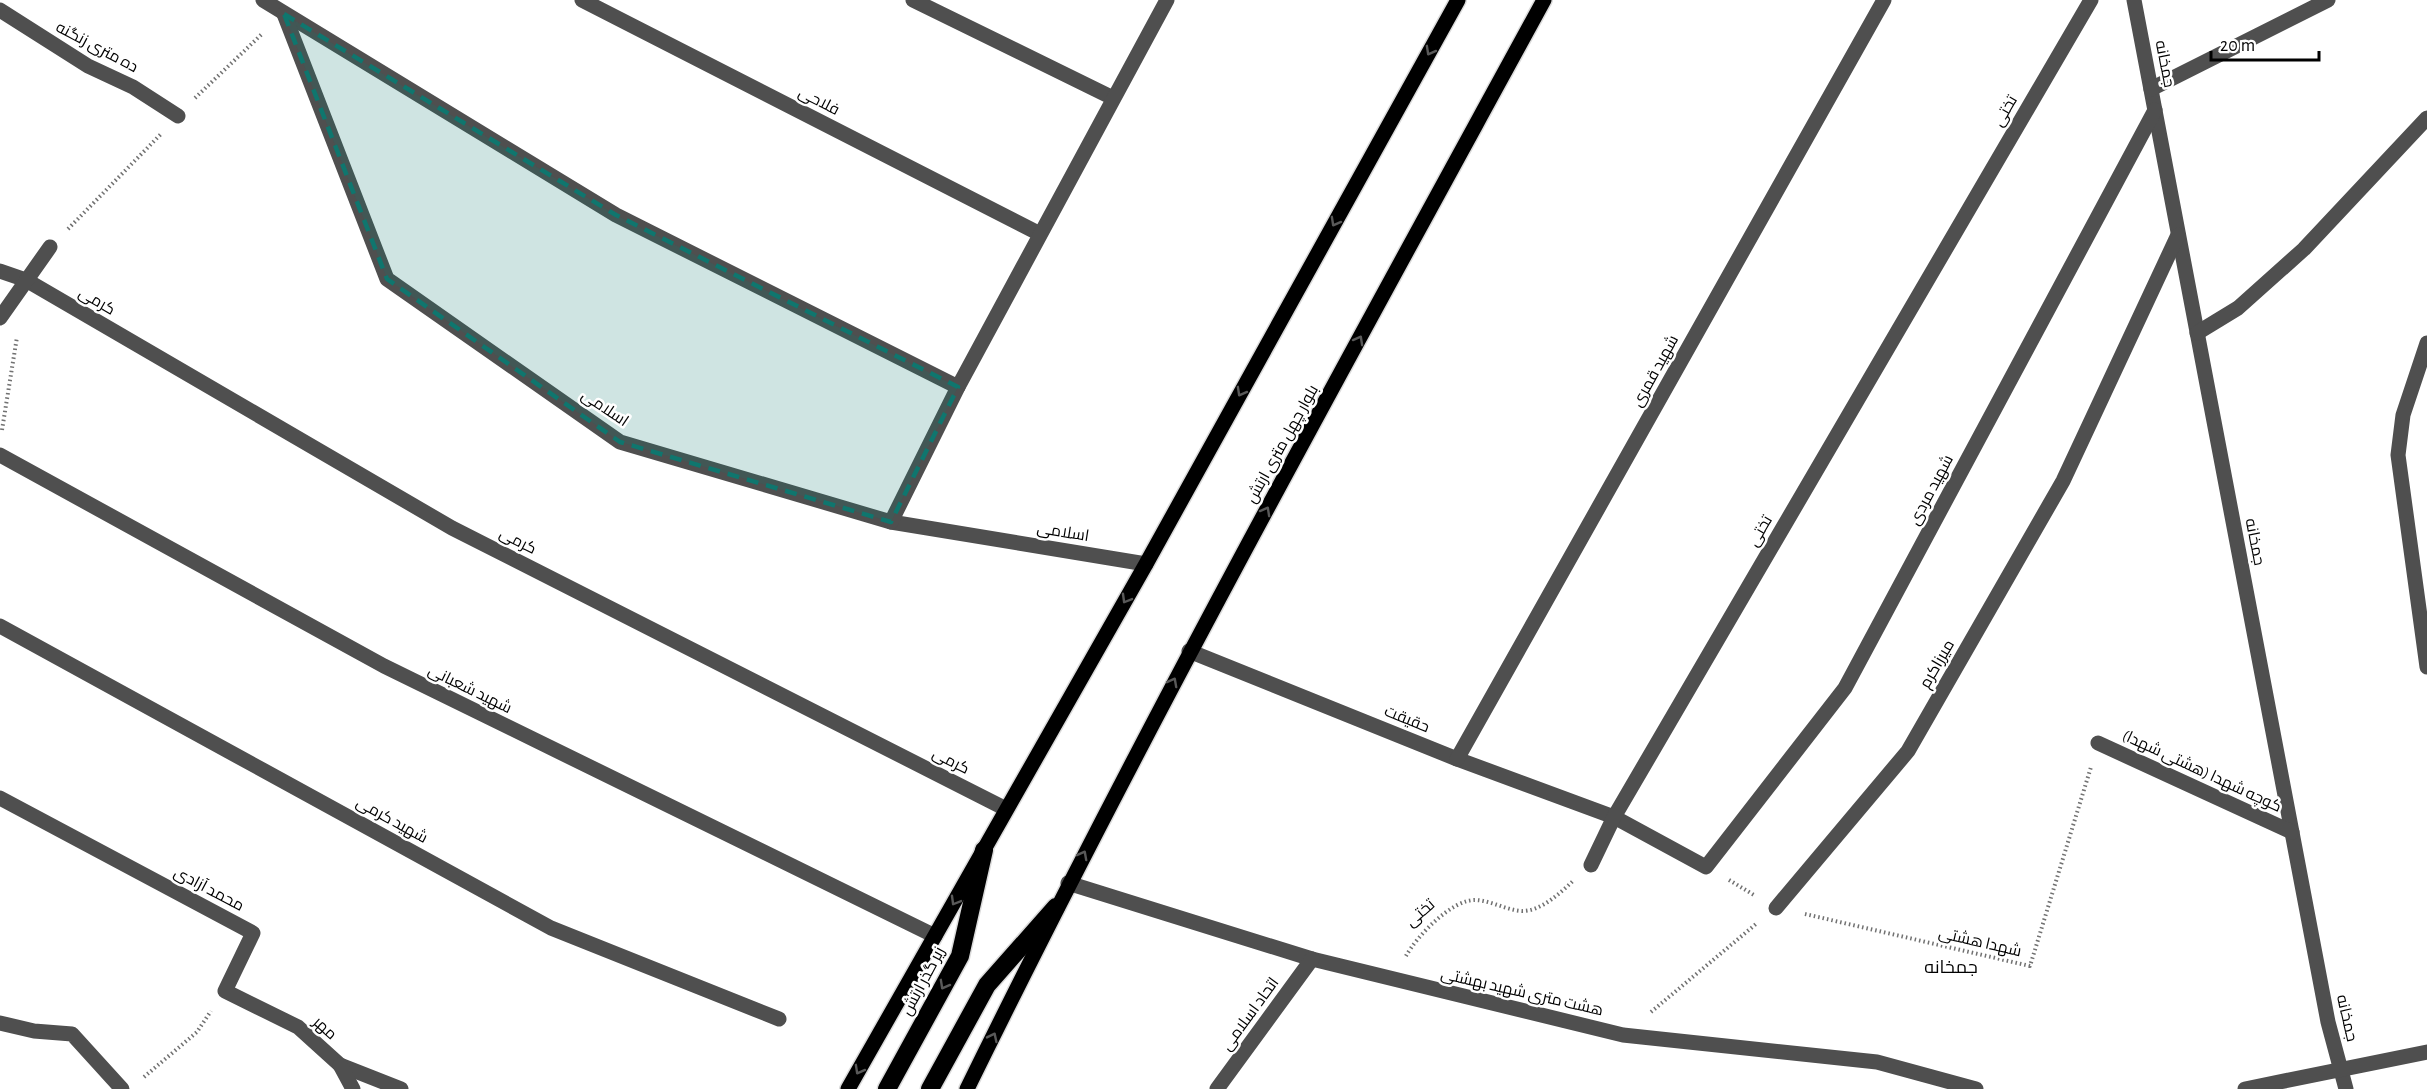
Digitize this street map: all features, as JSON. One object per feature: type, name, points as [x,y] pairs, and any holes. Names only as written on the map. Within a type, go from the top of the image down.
[{"type":"highway","name":"زیر گذر ارتش","points":[[887,1089],[960,956],[984,850]]},
{"type":"highway","points":[[930,1089],[987,985],[1056,908]]},
{"type":"main road","points":[[848,1089],[1146,564],[1458,0]]},
{"type":"main road","name":"بلوار چهل متری ارتش","points":[[967,1089],[1068,883],[1189,651],[1544,0]]},
{"type":"street","points":[[263,0],[616,215],[958,387]]},
{"type":"street","name":"فلاحی","points":[[582,0],[1040,234]]},
{"type":"street","points":[[913,0],[1113,98]]},
{"type":"street","points":[[891,522],[958,387],[1167,0]]},
{"type":"street","name":"شهید قمری","points":[[1457,759],[1884,0]]},
{"type":"street","name":"تختی","points":[[1591,865],[1614,817],[2091,0]]},
{"type":"street","name":"جمخانه","points":[[2134,0],[2328,1022],[2346,1089]]},
{"type":"street","points":[[2151,89],[2328,0]]},
{"type":"street","name":"ده متری زنگنه","points":[[0,10],[88,66],[133,87],[178,116]]},
{"type":"street","name":"اسلامی","points":[[284,14],[387,279],[620,442],[891,522],[1146,564]]},
{"type":"street","name":"شهید مردی","points":[[1706,867],[1845,688],[2155,110]]},
{"type":"street","points":[[2197,333],[2238,308],[2304,249],[2427,118]]},
{"type":"street","name":"میرزاکرم","points":[[1776,908],[1908,751],[2063,481],[2178,235]]},
{"type":"street","points":[[0,318],[50,247]]},
{"type":"street","name":"کرمی","points":[[0,271],[26,280],[452,528],[1006,809]]},
{"type":"street","points":[[2427,343],[2403,414],[2398,455],[2423,621],[2427,667]]},
{"type":"street","name":"شهید شعبانی","points":[[0,455],[384,666],[935,936]]},
{"type":"street","name":"شهید کرمی","points":[[0,626],[551,928],[779,1019]]},
{"type":"street","name":"حقیقت","points":[[1189,651],[1457,759],[1614,817],[1706,867]]},
{"type":"street","name":"کوچه شهدا (هشتی شهدا)","points":[[2098,743],[2292,832]]},
{"type":"street","name":"محمد آزادی","points":[[0,798],[253,933],[225,991]]},
{"type":"street","name":"هشت متری شهید بهشتی","points":[[1068,883],[1312,959],[1623,1035],[1877,1062],[1976,1089]]},
{"type":"street","name":"اتحاد اسلامی","points":[[1217,1089],[1312,959]]},
{"type":"street","name":"مهر","points":[[225,991],[298,1027],[340,1065],[401,1089]]},
{"type":"street","points":[[0,1023],[34,1031],[72,1034],[122,1089]]},
{"type":"street","points":[[2245,1089],[2427,1052]]},
{"type":"street","points":[[340,1065],[353,1089]]},
{"type":"path","points":[[2,434],[19,328]]},
{"type":"path","name":"شهدا هشتی","points":[[1706,867],[1776,908],[2030,966],[2098,743]]},
{"type":"path","name":"تختی","points":[[1393,980],[1414,942],[1442,914],[1474,900],[1523,911],[1551,901],[1591,865]]},
{"type":"path","points":[[1623,1035],[1776,908]]},
{"type":"path","points":[[138,1082],[197,1032],[225,991]]},
{"type":"highlighted area","points":[[284,14],[616,215],[958,387],[891,522],[620,442],[387,279]]},
{"type":"district","name":"جمخانه","points":[[1951,968]]}]
